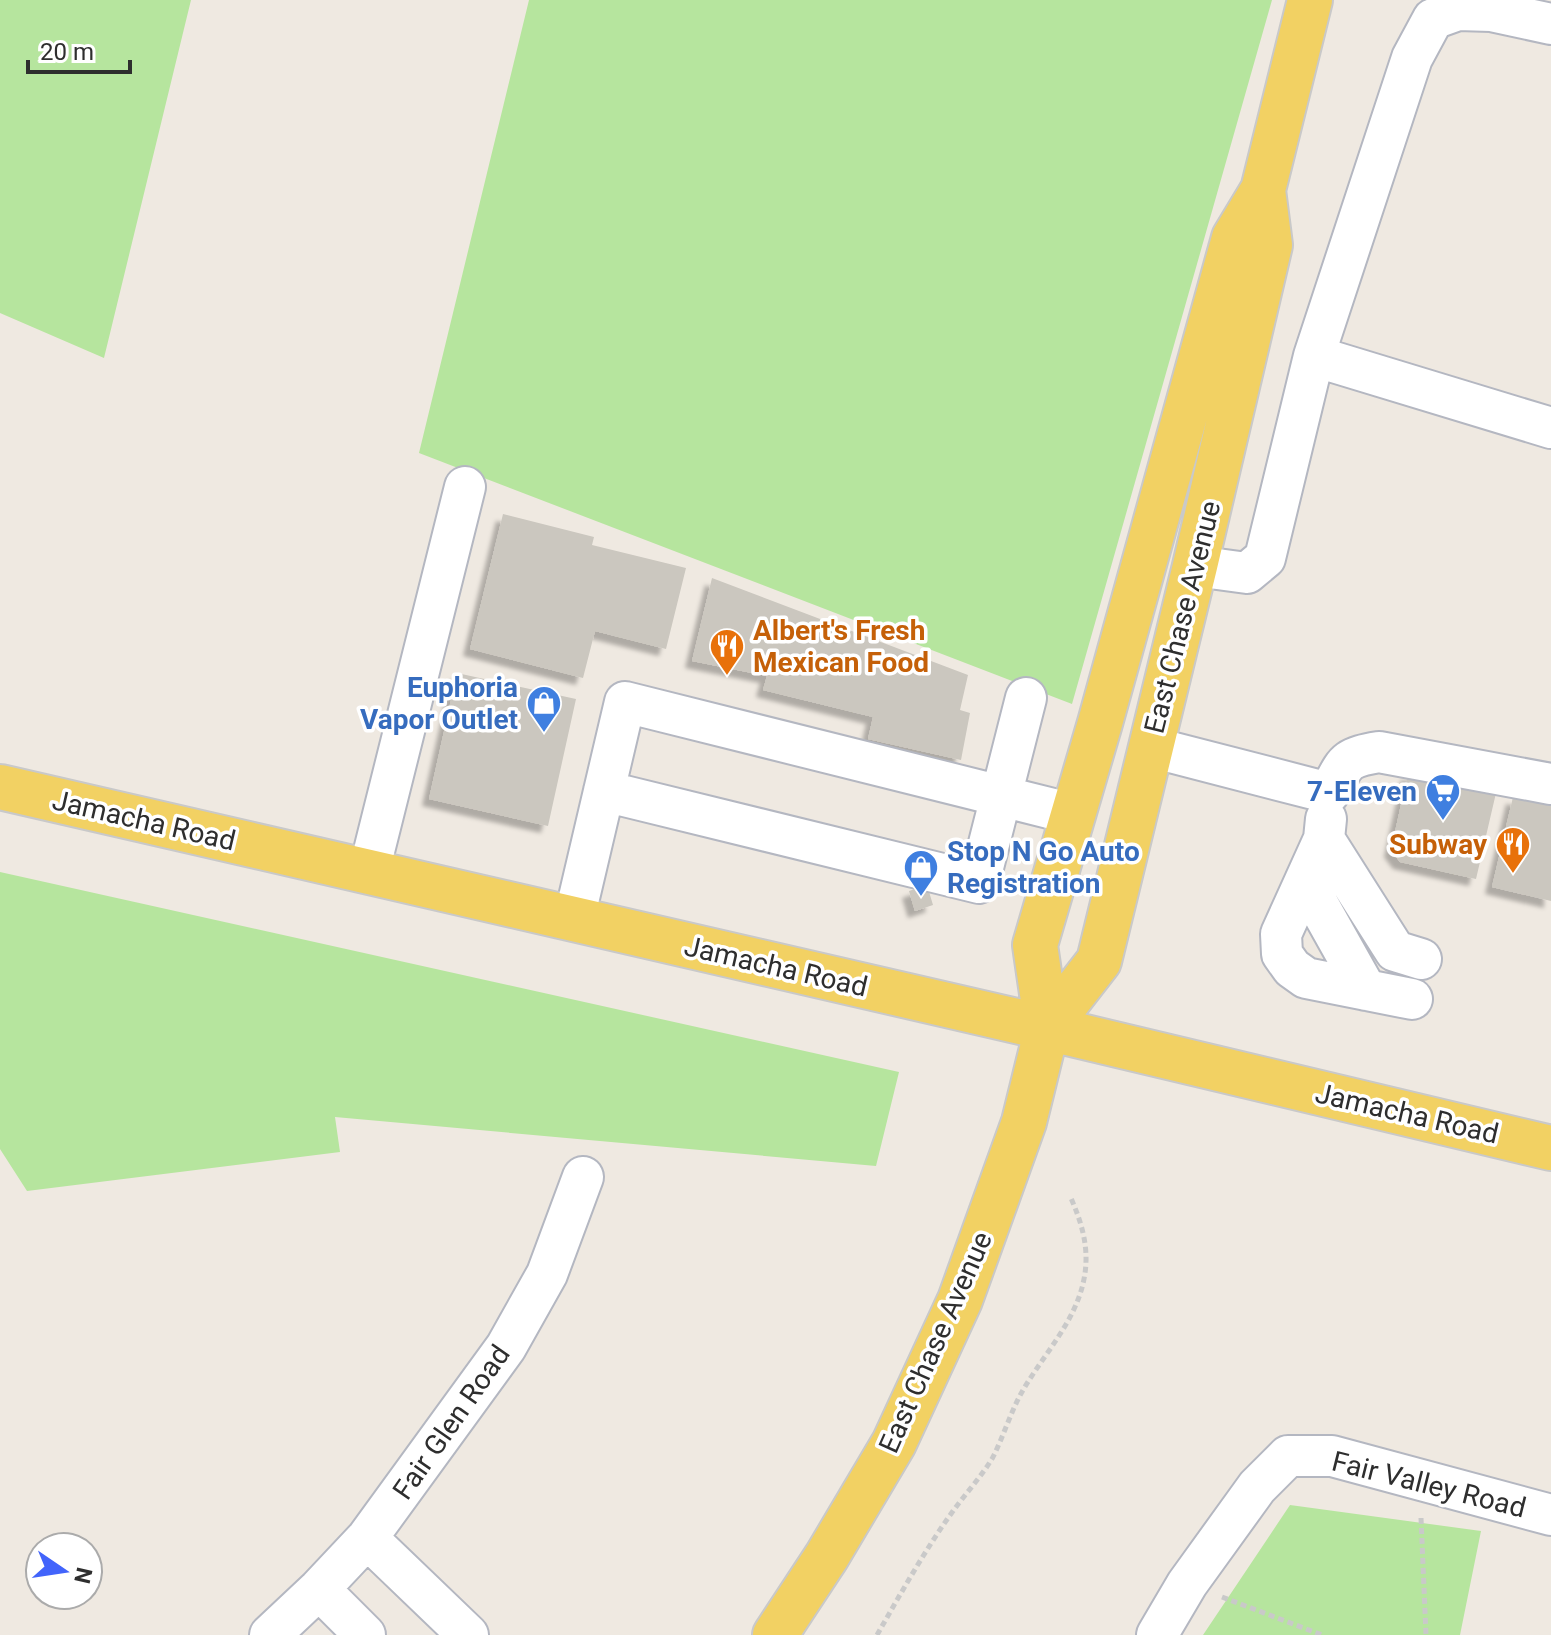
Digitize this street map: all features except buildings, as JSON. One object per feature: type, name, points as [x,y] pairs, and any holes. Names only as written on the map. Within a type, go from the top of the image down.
[{"type":"main road","name":"East Chase Avenue","points":[[775,1635],[827,1556],[894,1443],[960,1300],[1024,1122],[1047,1028],[1035,945],[1234,238],[1263,190],[1310,0]]},
{"type":"main road","name":"East Chase Avenue","points":[[1047,1028],[1099,961],[1270,245],[1263,190]]},
{"type":"main road","name":"Jamacha Road","points":[[0,787],[1047,1028],[1551,1148]]},
{"type":"street","points":[[1195,566],[1247,573],[1265,558],[1314,356],[1412,58],[1433,19],[1458,10],[1491,11],[1551,24]]},
{"type":"street","points":[[1314,356],[1551,428]]},
{"type":"street","points":[[369,871],[465,487]]},
{"type":"street","points":[[604,791],[979,883],[1026,698]]},
{"type":"street","points":[[574,919],[625,702],[1073,814]]},
{"type":"street","points":[[1151,747],[1329,793]]},
{"type":"street","points":[[1412,999],[1306,978],[1292,968],[1282,954],[1281,934],[1324,839],[1329,793],[1346,762],[1360,755],[1379,752],[1551,784]]},
{"type":"street","points":[[1324,839],[1395,951],[1421,959]]},
{"type":"street","points":[[1305,881],[1366,990]]},
{"type":"street","name":"Fair Glen Road","points":[[270,1635],[367,1538],[506,1347],[547,1274],[583,1177]]},
{"type":"street","name":"Fair Valley Road","points":[[1157,1635],[1187,1584],[1257,1487],[1288,1456],[1332,1456],[1551,1515]]},
{"type":"street","points":[[367,1538],[468,1635]]},
{"type":"street","points":[[319,1589],[365,1635]]},
{"type":"path","points":[[877,1635],[910,1575],[993,1457],[1020,1394],[1051,1351],[1075,1306],[1086,1261],[1082,1223],[1070,1196]]},
{"type":"path","points":[[1426,1482],[1420,1525],[1426,1635]]},
{"type":"path","points":[[1187,1584],[1322,1635]]},
{"type":"green space","points":[[0,0],[191,0],[104,358],[0,313]]},
{"type":"green space","points":[[529,0],[1272,0],[1072,704],[419,453]]},
{"type":"green space","points":[[0,872],[899,1072],[876,1166],[335,1117],[340,1152],[27,1191],[0,1149]]},
{"type":"green space","points":[[1290,1505],[1481,1531],[1460,1635],[1203,1635]]},
{"type":"place","name":"Albert's Fresh Mexican Food","points":[[727,677]]},
{"type":"place","name":"Euphoria Vapor Outlet","points":[[544,734]]},
{"type":"place","name":"7-Eleven","points":[[1443,822]]},
{"type":"place","name":"Subway","points":[[1513,875]]},
{"type":"place","name":"Stop N Go Auto Registration","points":[[921,898]]}]
